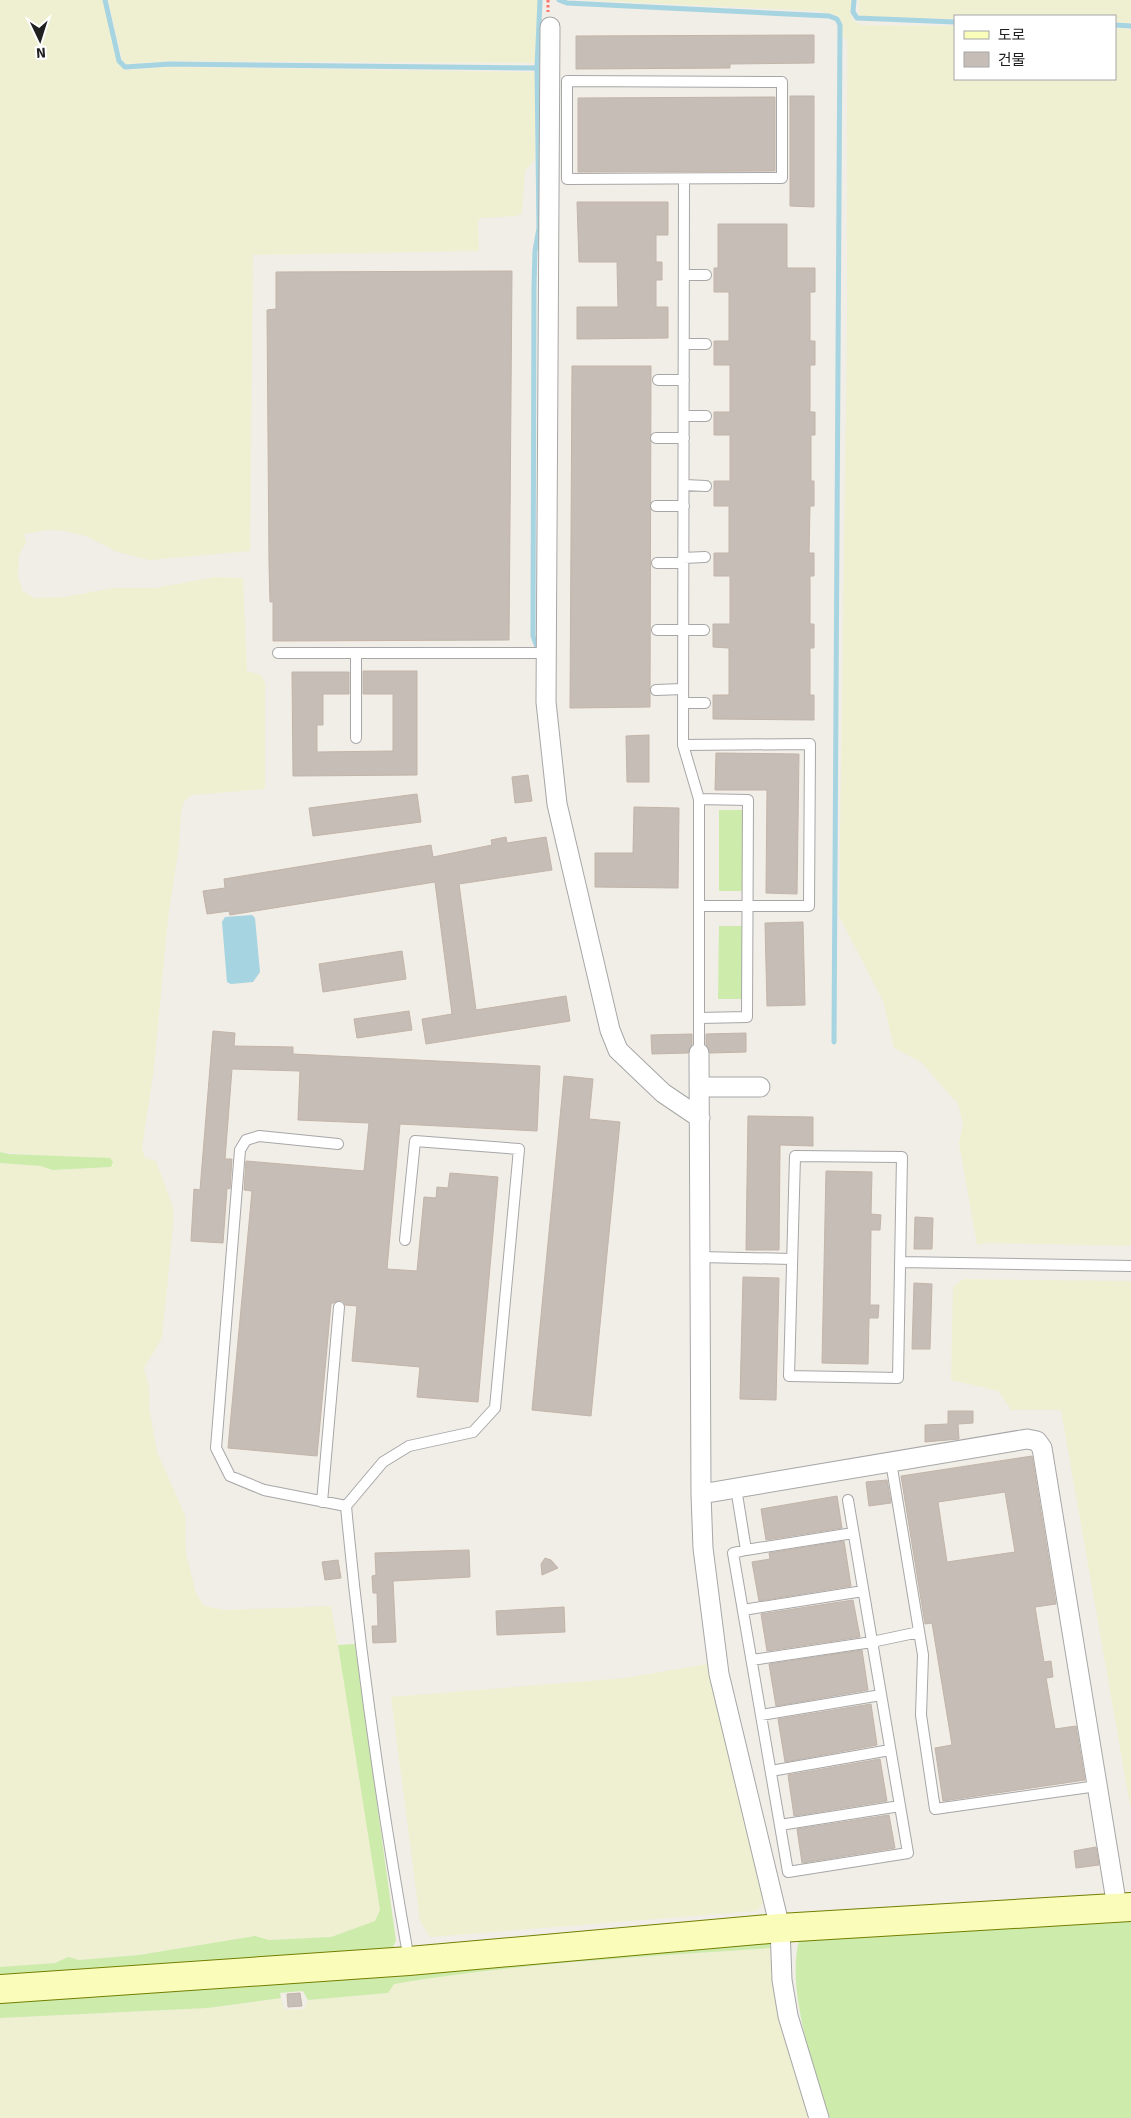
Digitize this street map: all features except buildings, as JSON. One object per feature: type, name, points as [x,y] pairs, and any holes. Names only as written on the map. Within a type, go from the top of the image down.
[{"type":"main road","points":[[0,1989],[409,1961],[780,1928],[1124,1907]]},
{"type":"street","points":[[550,27],[547,711],[557,804],[610,1030],[618,1050],[663,1093],[700,1118]]},
{"type":"street","points":[[699,1053],[701,1494],[703,1548],[719,1674],[780,1928],[782,1980],[788,2016],[819,2118]]},
{"type":"street","points":[[700,1087],[760,1087]]},
{"type":"street","points":[[701,1494],[1027,1439],[1037,1441],[1042,1448],[1097,1786],[1124,1907]]},
{"type":"lane","points":[[567,81],[782,82],[782,178],[684,179],[567,180],[567,81]]},
{"type":"lane","points":[[684,179],[683,745],[699,799],[699,1053]]},
{"type":"lane","points":[[684,275],[706,275]]},
{"type":"lane","points":[[684,344],[706,344]]},
{"type":"lane","points":[[658,380],[684,380]]},
{"type":"lane","points":[[684,416],[706,416]]},
{"type":"lane","points":[[656,438],[684,438]]},
{"type":"lane","points":[[684,485],[706,486]]},
{"type":"lane","points":[[656,506],[684,506]]},
{"type":"lane","points":[[656,563],[705,557]]},
{"type":"lane","points":[[657,630],[704,630]]},
{"type":"lane","points":[[278,652],[547,653]]},
{"type":"lane","points":[[356,653],[356,738]]},
{"type":"lane","points":[[656,690],[683,689]]},
{"type":"lane","points":[[683,703],[705,703]]},
{"type":"lane","points":[[683,745],[810,744],[809,906],[699,906]]},
{"type":"lane","points":[[699,799],[748,800],[747,1017],[699,1018]]},
{"type":"lane","points":[[338,1144],[259,1136],[246,1140],[240,1150],[216,1448],[230,1476],[264,1490],[346,1506]]},
{"type":"lane","points":[[405,1240],[415,1141],[519,1149],[494,1408],[473,1432],[409,1446],[383,1462],[346,1506],[357,1626],[381,1805],[409,1961]]},
{"type":"lane","points":[[795,1156],[902,1157],[898,1378],[789,1376],[791,1259],[795,1156]]},
{"type":"lane","points":[[700,1257],[791,1259]]},
{"type":"lane","points":[[900,1262],[1131,1266]]},
{"type":"lane","points":[[322,1502],[339,1307]]},
{"type":"lane","points":[[891,1462],[923,1655],[920,1715],[935,1809],[1097,1786]]},
{"type":"lane","points":[[736,1488],[746,1550]]},
{"type":"lane","points":[[848,1500],[908,1853],[788,1872],[732,1553],[853,1533]]},
{"type":"lane","points":[[743,1610],[863,1591]]},
{"type":"lane","points":[[752,1660],[872,1642],[919,1632]]},
{"type":"lane","points":[[761,1715],[881,1695]]},
{"type":"lane","points":[[771,1771],[890,1750]]},
{"type":"lane","points":[[780,1824],[900,1806]]},
{"type":"green space","points":[[0,0],[103,0],[118,63],[125,70],[170,67],[535,72],[535,159],[525,171],[522,213],[517,216],[481,218],[478,221],[479,251],[253,255],[250,551],[150,560],[117,552],[86,536],[65,531],[47,530],[24,534],[26,542],[19,555],[18,577],[23,591],[34,598],[65,597],[113,588],[155,588],[215,577],[243,578],[247,671],[261,675],[265,683],[265,789],[192,795],[184,801],[181,813],[179,846],[168,918],[154,1068],[142,1148],[145,1158],[156,1161],[173,1207],[173,1227],[162,1338],[144,1368],[149,1388],[149,1407],[157,1452],[185,1515],[186,1553],[196,1593],[204,1606],[225,1610],[331,1606],[359,1767],[380,1910],[375,1921],[331,1937],[269,1940],[255,1936],[139,1955],[79,1960],[68,1957],[55,1963],[0,1967],[0,1163],[41,1166],[52,1170],[111,1167],[61,1157],[0,1152]]},
{"type":"green space","points":[[108,0],[538,0],[535,63],[170,61],[126,64],[122,60]]},
{"type":"green space","points":[[581,0],[851,0],[850,14],[853,21],[862,25],[954,26],[954,80],[1116,80],[1116,28],[1131,29],[1131,1246],[988,1243],[977,1245],[959,1143],[963,1124],[958,1104],[921,1062],[894,1048],[883,1001],[839,916],[847,325],[847,40],[842,36],[842,22],[839,17],[817,11]]},
{"type":"green space","points":[[859,0],[1131,0],[1131,23],[1116,22],[1116,15],[954,15],[954,19],[867,17],[859,15]]},
{"type":"green space","points":[[719,810],[743,810],[743,891],[719,891]]},
{"type":"green space","points":[[719,926],[743,926],[743,999],[718,999]]},
{"type":"green space","points":[[0,1152],[9,1154],[110,1158],[113,1162],[111,1167],[52,1170],[41,1166],[0,1163]]},
{"type":"green space","points":[[963,1279],[1131,1281],[1131,1811],[1061,1410],[1011,1410],[998,1391],[951,1380],[953,1287]]},
{"type":"green space","points":[[355,1644],[396,1941],[390,1952],[0,1981],[0,1967],[55,1963],[68,1957],[79,1960],[139,1955],[255,1936],[269,1940],[331,1937],[375,1921],[380,1910],[338,1645]]},
{"type":"green space","points":[[712,1663],[761,1889],[763,1903],[757,1911],[430,1937],[420,1921],[391,1697],[626,1678]]},
{"type":"green space","points":[[1131,1915],[1131,2118],[828,2118],[809,2053],[799,2005],[796,1960],[799,1940]]},
{"type":"green space","points":[[771,1939],[771,1948],[488,1971],[394,1984],[388,1993],[308,2000],[303,1991],[280,1993],[281,1998],[208,2008],[0,2018],[0,2003]]},
{"type":"green space","points":[[771,1948],[773,1980],[810,2118],[0,2118],[0,2018],[208,2008],[281,1998],[285,2010],[304,2009],[308,2000],[388,1993],[394,1984],[458,1973],[613,1959]]},
{"type":"water","points":[[252,915],[255,918],[260,972],[253,982],[231,984],[227,982],[222,922],[225,917]]},
{"type":"waterway","points":[[105,0],[119,61],[125,67],[170,64],[537,68]]},
{"type":"waterway","points":[[537,647],[533,636],[534,287],[535,251],[539,228],[537,68],[540,0]]},
{"type":"waterway","points":[[559,0],[567,3],[829,16],[837,19],[840,25],[834,1042]]},
{"type":"waterway","points":[[854,0],[853,12],[857,18],[954,22]]},
{"type":"waterway","points":[[1116,25],[1131,26]]}]
